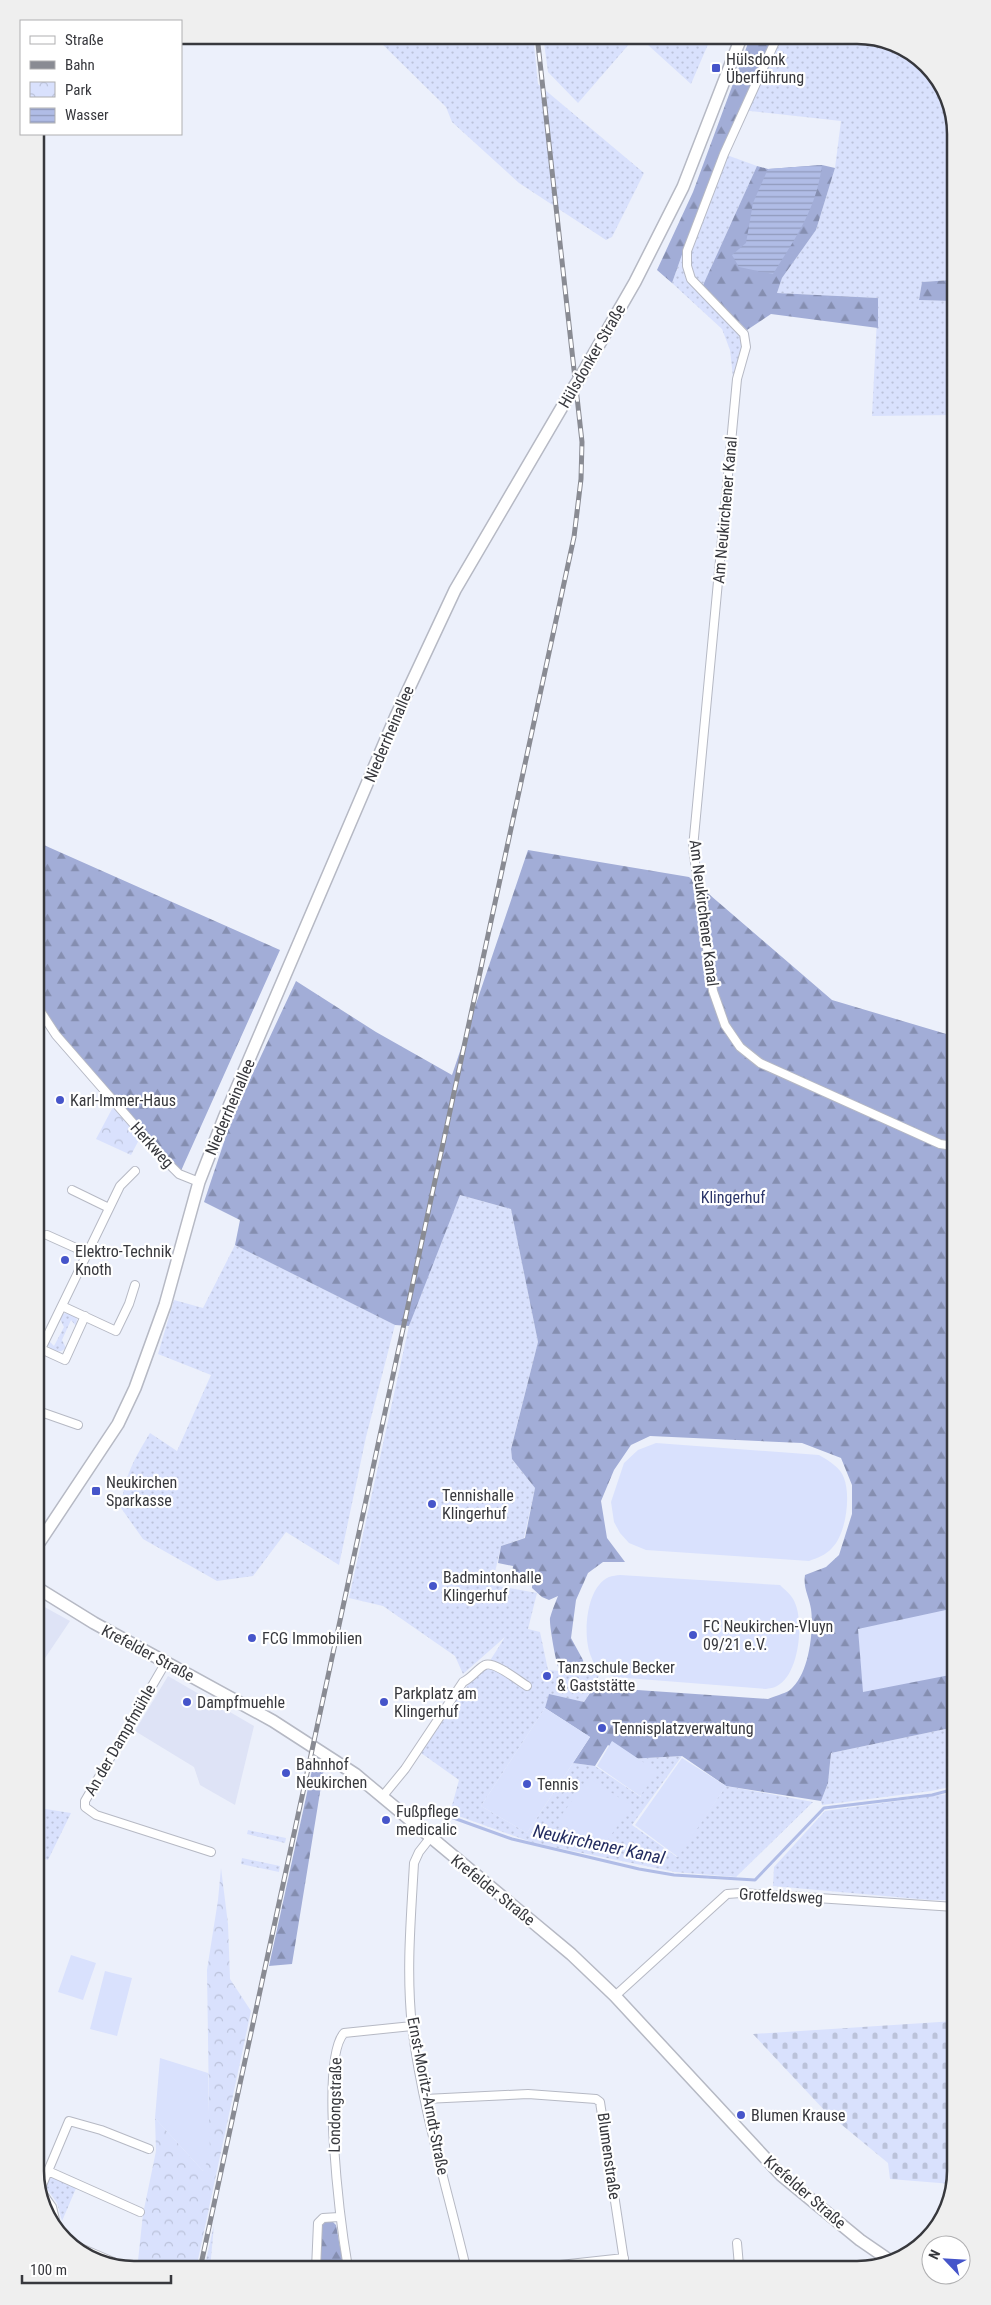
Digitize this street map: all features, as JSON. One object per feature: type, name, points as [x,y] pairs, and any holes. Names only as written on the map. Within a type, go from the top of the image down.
[{"type":"main road","name":"Hülsdonker Straße","points":[[420,665],[455,590],[635,282],[683,187],[739,44]]},
{"type":"main road","name":"Niederrheinallee","points":[[44,1535],[118,1424],[135,1388],[165,1305],[199,1182],[224,1118],[420,665]]},
{"type":"main road","name":"Krefelder Straße","points":[[44,1592],[94,1623],[273,1721],[355,1774],[571,1954],[614,1996],[781,2175],[860,2240],[884,2257]]},
{"type":"street","name":"Am Neukirchener Kanal","points":[[774,44],[724,154],[687,251],[687,266],[691,279],[744,334],[747,341],[737,379],[693,848],[713,991],[725,1026],[740,1047],[760,1063],[940,1144],[947,1145]]},
{"type":"street","name":"Herkweg","points":[[44,1016],[56,1034],[166,1161],[179,1174],[199,1182]]},
{"type":"street","points":[[44,1344],[120,1186],[135,1171]]},
{"type":"street","points":[[72,1190],[109,1208]]},
{"type":"street","points":[[47,1235],[87,1253]]},
{"type":"street","points":[[62,1306],[116,1331],[129,1304],[135,1285]]},
{"type":"street","points":[[44,1353],[65,1360],[86,1316]]},
{"type":"street","points":[[44,1413],[78,1425]]},
{"type":"street","name":"An der Dampfmühle","points":[[166,1662],[86,1801],[85,1807],[96,1815],[211,1852]]},
{"type":"street","points":[[382,1797],[404,1769],[464,1682],[485,1665],[496,1666],[527,1686]]},
{"type":"street","name":"Ernst-Moritz-Arndt-Straße","points":[[430,1838],[419,1852],[414,1863],[408,1961],[412,2026],[426,2099],[464,2261]]},
{"type":"street","name":"Grotfeldsweg","points":[[614,1996],[727,1894],[742,1893],[947,1906]]},
{"type":"street","name":"Londongstraße","points":[[347,2261],[339,2217],[334,2156],[334,2078],[339,2039],[344,2033],[412,2026]]},
{"type":"street","name":"Blumenstraße","points":[[426,2099],[528,2094],[596,2099],[600,2102],[624,2261]]},
{"type":"street","points":[[45,2179],[69,2121],[101,2130],[149,2149]]},
{"type":"street","points":[[48,2171],[140,2212]]},
{"type":"street","points":[[316,2261],[318,2222],[324,2218],[339,2217]]},
{"type":"street","points":[[737,2243],[739,2261]]},
{"type":"shaded area","points":[[44,1607],[70,1621],[44,1660]]},
{"type":"shaded area","points":[[168,1676],[254,1726],[235,1805],[200,1785],[194,1767],[135,1731]]},
{"type":"green space","points":[[382,44],[534,44],[538,84],[644,173],[612,237],[606,240],[519,183],[452,122],[446,107]]},
{"type":"green space","points":[[544,44],[629,44],[578,103],[548,72]]},
{"type":"green space","points":[[647,44],[708,44],[691,84]]},
{"type":"green space","points":[[748,44],[772,44],[684,249],[672,283],[657,270],[693,192]]},
{"type":"green space","points":[[773,44],[863,44],[880,47],[912,62],[929,79],[938,94],[946,116],[947,280],[922,282],[919,300],[947,301],[947,415],[872,416],[878,298],[777,293],[782,278],[816,230],[835,168],[841,121],[741,110]]},
{"type":"green space","points":[[724,154],[757,166],[699,294],[739,322],[747,330],[733,377],[730,350],[722,329],[672,283],[684,249]]},
{"type":"green space","points":[[822,165],[835,168],[816,230],[782,278],[777,293],[878,298],[878,328],[771,314],[747,330],[739,322],[699,294],[757,166],[768,169]]},
{"type":"green space","points":[[947,280],[947,301],[919,300],[922,282]]},
{"type":"green space","points":[[44,845],[280,950],[180,1173],[59,1032],[44,1009]]},
{"type":"green space","name":"Klingerhuf","points":[[528,850],[689,877],[832,1000],[947,1034],[947,1729],[831,1753],[828,1783],[821,1801],[726,1786],[682,1756],[628,1759],[608,1745],[595,1766],[573,1763],[590,1737],[545,1708],[549,1694],[584,1702],[594,1687],[768,1699],[790,1690],[802,1674],[811,1640],[812,1618],[805,1588],[805,1575],[826,1567],[839,1555],[852,1514],[852,1485],[841,1458],[802,1443],[650,1436],[631,1445],[614,1470],[601,1501],[607,1538],[625,1562],[603,1562],[588,1573],[576,1600],[571,1638],[583,1660],[585,1673],[559,1669],[550,1622],[558,1596],[549,1600],[542,1597],[532,1588],[532,1583],[527,1577],[512,1574],[513,1566],[498,1563],[501,1546],[525,1538],[535,1488],[512,1459],[511,1449],[538,1342],[511,1209],[460,1195],[409,1326],[395,1325],[235,1245],[240,1220],[204,1202],[232,1118],[296,981],[376,1032],[452,1075]]},
{"type":"green space","points":[[113,1107],[141,1136],[131,1155],[96,1139]]},
{"type":"green space","points":[[460,1195],[511,1209],[538,1342],[511,1448],[512,1459],[535,1488],[524,1538],[501,1546],[492,1585],[537,1593],[528,1629],[540,1632],[548,1670],[584,1673],[586,1663],[599,1676],[584,1702],[549,1695],[545,1708],[481,1806],[527,1833],[573,1763],[595,1766],[641,1797],[628,1759],[682,1756],[632,1825],[677,1857],[726,1786],[813,1802],[736,1877],[675,1872],[534,1843],[450,1813],[459,1780],[421,1753],[465,1688],[486,1667],[505,1637],[463,1674],[455,1656],[383,1606],[349,1598],[409,1326],[434,1254]]},
{"type":"green space","points":[[235,1245],[395,1325],[366,1437],[339,1565],[286,1532],[253,1576],[217,1581],[143,1539],[121,1508],[125,1486],[131,1469],[150,1433],[177,1451],[211,1375],[158,1354],[174,1300],[203,1308]]},
{"type":"green space","points":[[65,1313],[74,1315],[77,1319],[76,1326],[71,1320],[62,1340],[66,1348],[56,1351],[47,1344],[48,1340],[54,1346],[64,1327],[59,1317]]},
{"type":"green space","points":[[656,1443],[819,1455],[840,1471],[846,1486],[846,1514],[837,1542],[827,1553],[809,1561],[646,1550],[629,1543],[620,1533],[614,1522],[611,1502],[624,1463],[638,1450]]},
{"type":"green space","name":"FC Neukirchen-Vluyn 09/21 e.V.","points":[[620,1575],[780,1585],[794,1600],[798,1612],[798,1648],[790,1671],[777,1686],[766,1689],[614,1677],[596,1668],[589,1651],[587,1638],[589,1607],[596,1589],[602,1582],[609,1577]]},
{"type":"green space","points":[[947,1610],[947,1676],[863,1692],[858,1629]]},
{"type":"green space","name":"Tennis","points":[[545,1708],[590,1737],[527,1833],[481,1806]]},
{"type":"green space","points":[[947,1729],[947,1788],[822,1805],[821,1801],[828,1783],[831,1753]]},
{"type":"green space","points":[[612,1741],[658,1772],[640,1796],[597,1766]]},
{"type":"green space","points":[[682,1758],[726,1786],[678,1857],[635,1825]]},
{"type":"green space","points":[[314,1761],[324,1768],[292,1964],[269,1966]]},
{"type":"green space","points":[[589,1778],[632,1806],[601,1849],[557,1821]]},
{"type":"green space","points":[[947,1794],[947,1900],[773,1886],[774,1867],[825,1811]]},
{"type":"green space","points":[[44,1809],[71,1813],[48,1860],[44,1859]]},
{"type":"green space","points":[[248,1830],[286,1838],[285,1843],[247,1834]]},
{"type":"green space","points":[[242,1858],[280,1866],[279,1872],[241,1864]]},
{"type":"green space","points":[[221,1868],[228,1924],[230,1979],[251,2011],[198,2261],[138,2261],[143,2214],[156,2151],[155,2118],[203,2171],[209,2106],[207,1970]]},
{"type":"green space","points":[[71,1955],[96,1963],[83,2000],[58,1992]]},
{"type":"green space","points":[[105,1971],[132,1978],[117,2036],[90,2029]]},
{"type":"green space","points":[[947,2022],[946,2184],[890,2179],[888,2163],[825,2111],[753,2034]]},
{"type":"green space","points":[[160,2058],[208,2073],[210,2155],[203,2171],[155,2118]]},
{"type":"green space","points":[[52,2175],[77,2186],[62,2221],[57,2203],[45,2186],[49,2176]]},
{"type":"green space","points":[[325,2222],[333,2222],[336,2225],[343,2261],[320,2261],[321,2225]]},
{"type":"green space","points":[[214,2225],[211,2261],[206,2261]]},
{"type":"water","points":[[822,165],[810,210],[773,274],[739,267],[732,255],[746,243],[753,203],[768,169]]},
{"type":"waterway","name":"Neukirchener Kanal","points":[[448,1816],[512,1839],[639,1869],[674,1875],[755,1880],[824,1808],[932,1795],[947,1791]]},
{"type":"railway","points":[[202,2261],[574,537],[581,479],[582,442],[538,44]]},
{"type":"place","name":"Hülsdonk Überführung","points":[[716,68]]},
{"type":"place","name":"Karl-Immer-Haus","points":[[60,1100]]},
{"type":"place","name":"Elektro-Technik Knoth","points":[[65,1260]]},
{"type":"place","name":"Neukirchen Sparkasse","points":[[96,1491]]},
{"type":"place","name":"Tennishalle Klingerhuf","points":[[432,1504]]},
{"type":"place","name":"Badmintonhalle Klingerhuf","points":[[433,1586]]},
{"type":"place","name":"FC Neukirchen-Vluyn 09/21 e.V.","points":[[693,1635]]},
{"type":"place","name":"FCG Immobilien","points":[[252,1638]]},
{"type":"place","name":"Tanzschule Becker & Gaststätte","points":[[547,1676]]},
{"type":"place","name":"Dampfmuehle","points":[[187,1702]]},
{"type":"place","name":"Parkplatz am Klingerhuf","points":[[384,1702]]},
{"type":"place","name":"Tennisplatzverwaltung","points":[[602,1728]]},
{"type":"place","name":"Bahnhof Neukirchen","points":[[286,1773]]},
{"type":"place","name":"Tennis","points":[[527,1784]]},
{"type":"place","name":"Fußpflege medicalic","points":[[386,1820]]},
{"type":"place","name":"Blumen Krause","points":[[741,2115]]}]
